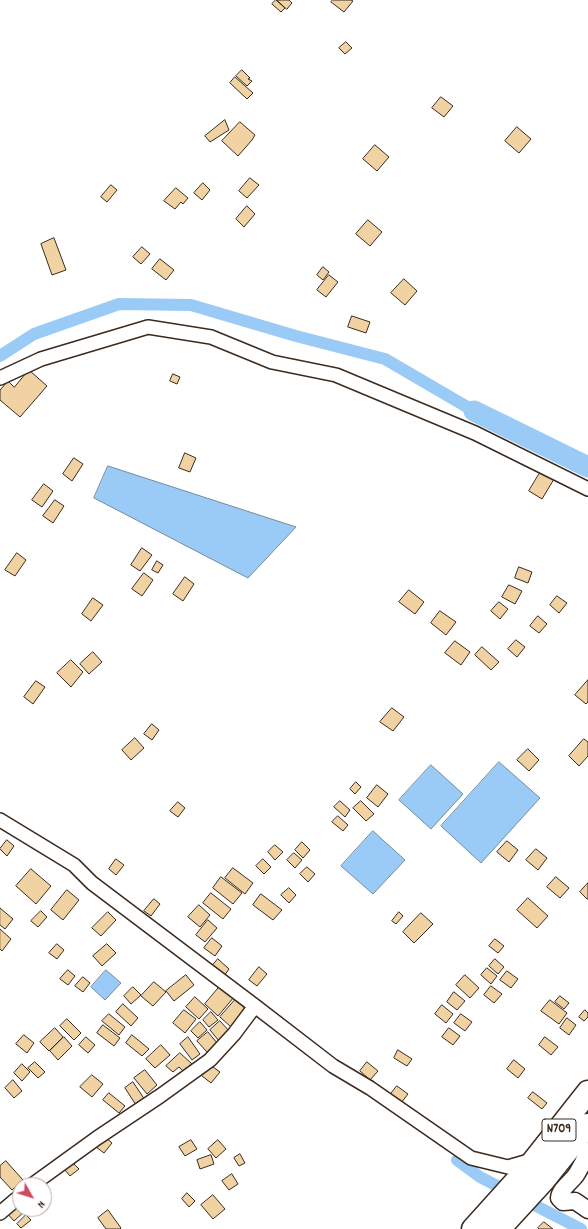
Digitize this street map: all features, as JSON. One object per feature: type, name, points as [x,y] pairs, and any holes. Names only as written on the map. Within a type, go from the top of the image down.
[{"type":"highway","name":"N709","points":[[501,1227],[536,1169],[588,1092]]},
{"type":"highway","name":"N709","points":[[473,1229],[496,1205],[588,1125]]},
{"type":"street","points":[[0,378],[41,359],[148,327],[211,337],[272,362],[336,375],[475,433],[588,489]]},
{"type":"street","points":[[0,820],[74,865],[92,882],[333,1066],[370,1088],[471,1158],[508,1167],[536,1169]]},
{"type":"street","points":[[43,1177],[210,1060],[234,1034],[255,1006]]},
{"type":"street","points":[[588,1151],[576,1175],[559,1196],[563,1202],[575,1201],[588,1210]]},
{"type":"street","points":[[0,1214],[12,1203]]},
{"type":"water","points":[[108,466],[296,527],[248,578],[94,498]]},
{"type":"water","points":[[499,762],[540,798],[481,863],[441,826]]},
{"type":"water","points":[[431,765],[463,794],[431,829],[399,800]]},
{"type":"water","points":[[373,831],[405,860],[373,894],[341,866]]},
{"type":"water","points":[[106,970],[121,983],[105,1000],[91,987]]},
{"type":"building","points":[[276,0],[285,8],[281,12],[272,4]]},
{"type":"building","points":[[277,0],[289,0],[292,3],[287,9]]},
{"type":"building","points":[[333,0],[353,1],[344,12],[331,2]]},
{"type":"building","points":[[346,42],[352,48],[345,54],[339,48]]},
{"type":"building","points":[[242,70],[250,78],[248,79],[252,81],[247,86],[236,76]]},
{"type":"building","points":[[235,77],[253,93],[247,99],[230,83]]},
{"type":"building","points":[[441,97],[453,106],[444,117],[432,108]]},
{"type":"building","points":[[225,120],[229,130],[210,142],[205,136]]},
{"type":"building","points":[[240,122],[255,135],[238,156],[222,141]]},
{"type":"building","points":[[517,127],[531,139],[519,153],[505,141]]},
{"type":"building","points":[[375,145],[389,157],[377,171],[363,159]]},
{"type":"building","points":[[250,178],[259,185],[247,198],[239,191]]},
{"type":"building","points":[[203,183],[210,190],[202,200],[194,193]]},
{"type":"building","points":[[111,185],[117,190],[107,202],[101,197]]},
{"type":"building","points":[[176,188],[188,198],[183,204],[181,202],[175,209],[164,201]]},
{"type":"building","points":[[247,206],[255,214],[244,227],[236,219]]},
{"type":"building","points":[[368,220],[382,232],[370,246],[356,234]]},
{"type":"building","points":[[54,238],[66,270],[52,275],[41,244]]},
{"type":"building","points":[[142,247],[150,254],[141,264],[133,257]]},
{"type":"building","points":[[160,259],[174,270],[166,280],[152,269]]},
{"type":"building","points":[[323,267],[329,272],[323,280],[317,275]]},
{"type":"building","points":[[329,275],[338,282],[326,297],[317,290]]},
{"type":"building","points":[[404,279],[417,291],[405,305],[391,293]]},
{"type":"building","points":[[352,316],[370,322],[366,333],[348,327]]},
{"type":"building","points":[[29,370],[47,386],[20,417],[0,400],[0,390],[8,381],[14,387]]},
{"type":"building","points":[[173,374],[180,377],[177,384],[170,381]]},
{"type":"building","points":[[185,453],[196,458],[190,472],[179,468]]},
{"type":"building","points":[[74,458],[83,464],[72,481],[63,474]]},
{"type":"building","points":[[541,471],[554,479],[542,499],[529,491]]},
{"type":"building","points":[[44,484],[53,491],[42,507],[32,500]]},
{"type":"building","points":[[55,500],[64,506],[53,523],[43,516]]},
{"type":"building","points":[[142,548],[152,555],[140,571],[131,565]]},
{"type":"building","points":[[17,553],[26,560],[15,576],[5,570]]},
{"type":"building","points":[[157,561],[163,565],[158,573],[152,570]]},
{"type":"building","points":[[519,567],[532,572],[528,583],[515,578]]},
{"type":"building","points":[[144,573],[153,580],[142,596],[132,589]]},
{"type":"building","points":[[185,577],[194,584],[183,601],[173,594]]},
{"type":"building","points":[[509,585],[522,591],[515,604],[502,597]]},
{"type":"building","points":[[409,590],[424,602],[415,614],[399,602]]},
{"type":"building","points":[[557,596],[567,603],[559,613],[550,605]]},
{"type":"building","points":[[93,598],[103,605],[91,621],[82,614]]},
{"type":"building","points":[[499,602],[508,609],[500,619],[491,611]]},
{"type":"building","points":[[440,611],[456,622],[446,635],[431,623]]},
{"type":"building","points":[[538,616],[547,624],[539,633],[530,626]]},
{"type":"building","points":[[516,640],[525,647],[517,657],[508,649]]},
{"type":"building","points":[[455,641],[470,652],[461,665],[445,653]]},
{"type":"building","points":[[482,647],[499,662],[491,670],[475,655]]},
{"type":"building","points":[[93,652],[102,662],[89,674],[80,664]]},
{"type":"building","points":[[71,660],[83,672],[71,687],[57,673]]},
{"type":"building","points":[[588,680],[588,702],[586,704],[575,695]]},
{"type":"building","points":[[36,681],[45,687],[33,704],[24,697]]},
{"type":"building","points":[[392,708],[404,717],[393,731],[380,722]]},
{"type":"building","points":[[152,724],[159,730],[152,740],[144,734]]},
{"type":"building","points":[[135,738],[144,748],[131,760],[122,750]]},
{"type":"building","points":[[584,739],[588,742],[588,756],[579,766],[569,756]]},
{"type":"building","points":[[528,749],[539,760],[529,771],[517,760]]},
{"type":"building","points":[[356,782],[361,787],[355,794],[350,789]]},
{"type":"building","points":[[377,785],[388,794],[378,807],[367,798]]},
{"type":"building","points":[[340,801],[350,810],[345,817],[334,807]]},
{"type":"building","points":[[361,801],[374,814],[366,821],[353,808]]},
{"type":"building","points":[[178,802],[185,808],[178,817],[170,811]]},
{"type":"building","points":[[338,816],[348,825],[343,831],[332,822]]},
{"type":"building","points":[[7,840],[14,846],[7,856],[0,849]]},
{"type":"building","points":[[507,841],[518,850],[509,862],[497,852]]},
{"type":"building","points":[[302,842],[310,850],[303,858],[295,850]]},
{"type":"building","points":[[275,845],[283,852],[275,860],[268,852]]},
{"type":"building","points":[[536,849],[547,858],[538,870],[526,860]]},
{"type":"building","points":[[294,853],[302,860],[295,868],[287,860]]},
{"type":"building","points":[[116,859],[124,865],[116,875],[109,869]]},
{"type":"building","points":[[263,859],[271,867],[264,874],[256,866]]},
{"type":"building","points":[[307,867],[315,874],[308,882],[300,874]]},
{"type":"building","points":[[233,868],[253,883],[245,894],[225,878]]},
{"type":"building","points":[[31,869],[51,886],[36,904],[16,886]]},
{"type":"building","points":[[221,877],[242,893],[233,904],[213,888]]},
{"type":"building","points":[[556,877],[569,888],[560,898],[547,887]]},
{"type":"building","points":[[588,883],[588,899],[587,899],[580,892]]},
{"type":"building","points":[[289,888],[296,895],[289,903],[281,895]]},
{"type":"building","points":[[67,890],[79,900],[63,920],[51,910]]},
{"type":"building","points":[[211,893],[231,909],[223,919],[203,903]]},
{"type":"building","points":[[261,894],[282,910],[273,920],[253,905]]},
{"type":"building","points":[[528,898],[548,916],[537,928],[517,910]]},
{"type":"building","points":[[154,899],[160,904],[151,916],[144,911]]},
{"type":"building","points":[[199,905],[210,915],[200,927],[188,917]]},
{"type":"building","points":[[0,908],[13,919],[5,929],[0,925]]},
{"type":"building","points":[[41,911],[47,917],[38,927],[31,921]]},
{"type":"building","points":[[108,912],[116,920],[101,936],[92,928]]},
{"type":"building","points":[[399,912],[403,916],[396,924],[392,921]]},
{"type":"building","points":[[421,913],[433,924],[414,943],[403,932]]},
{"type":"building","points":[[208,920],[217,928],[205,942],[196,935]]},
{"type":"building","points":[[0,929],[11,939],[2,951],[0,949]]},
{"type":"building","points":[[212,938],[222,946],[215,956],[204,948]]},
{"type":"building","points":[[495,939],[504,946],[498,953],[489,946]]},
{"type":"building","points":[[57,944],[64,950],[57,959],[49,953]]},
{"type":"building","points":[[107,944],[116,953],[102,966],[93,956]]},
{"type":"building","points":[[218,959],[229,969],[224,976],[212,966]]},
{"type":"building","points":[[495,959],[504,967],[498,974],[489,966]]},
{"type":"building","points":[[259,967],[267,974],[257,986],[249,980]]},
{"type":"building","points":[[487,968],[497,976],[491,984],[481,975]]},
{"type":"building","points":[[68,970],[75,976],[68,985],[60,979]]},
{"type":"building","points":[[507,971],[518,979],[511,988],[500,980]]},
{"type":"building","points":[[186,975],[194,985],[174,1001],[166,991]]},
{"type":"building","points":[[465,975],[479,988],[470,998],[456,985]]},
{"type":"building","points":[[83,977],[90,983],[83,992],[75,986]]},
{"type":"building","points":[[154,982],[166,992],[153,1006],[141,996]]},
{"type":"building","points":[[221,985],[234,997],[218,1016],[205,1004]]},
{"type":"building","points":[[491,986],[502,994],[494,1003],[484,995]]},
{"type":"building","points":[[133,987],[141,995],[131,1004],[124,996]]},
{"type":"building","points":[[454,992],[465,1001],[457,1010],[447,1002]]},
{"type":"building","points":[[560,996],[569,1003],[564,1009],[555,1002]]},
{"type":"building","points":[[195,997],[208,1009],[199,1019],[186,1007]]},
{"type":"building","points":[[235,1000],[246,1009],[231,1027],[220,1017]]},
{"type":"building","points":[[550,1000],[567,1013],[559,1024],[541,1011]]},
{"type":"building","points":[[123,1004],[138,1018],[131,1026],[116,1012]]},
{"type":"building","points":[[442,1005],[453,1014],[446,1023],[435,1014]]},
{"type":"building","points":[[184,1010],[196,1019],[185,1033],[173,1023]]},
{"type":"building","points":[[585,1010],[588,1013],[588,1017],[584,1021],[579,1017]]},
{"type":"building","points":[[211,1012],[218,1020],[209,1027],[203,1020]]},
{"type":"building","points":[[109,1014],[125,1027],[119,1035],[102,1021]]},
{"type":"building","points":[[461,1014],[472,1022],[465,1031],[454,1023]]},
{"type":"building","points":[[567,1018],[576,1025],[569,1035],[560,1028]]},
{"type":"building","points":[[67,1019],[81,1033],[74,1040],[60,1026]]},
{"type":"building","points":[[220,1021],[230,1032],[219,1041],[210,1030]]},
{"type":"building","points":[[200,1022],[207,1030],[198,1038],[191,1031]]},
{"type":"building","points":[[103,1025],[120,1038],[114,1046],[97,1033]]},
{"type":"building","points":[[55,1028],[63,1037],[49,1051],[40,1042]]},
{"type":"building","points":[[449,1028],[460,1036],[453,1045],[442,1037]]},
{"type":"building","points":[[208,1032],[217,1043],[207,1052],[197,1041]]},
{"type":"building","points":[[24,1035],[34,1043],[27,1053],[16,1044]]},
{"type":"building","points":[[132,1035],[149,1049],[142,1056],[126,1043]]},
{"type":"building","points":[[64,1037],[72,1046],[58,1060],[50,1051]]},
{"type":"building","points":[[86,1037],[95,1045],[88,1053],[79,1045]]},
{"type":"building","points":[[188,1037],[200,1054],[192,1060],[180,1044]]},
{"type":"building","points":[[545,1037],[558,1047],[551,1055],[539,1045]]},
{"type":"building","points":[[161,1045],[170,1055],[155,1068],[146,1059]]},
{"type":"building","points":[[398,1050],[412,1059],[407,1066],[394,1058]]},
{"type":"building","points":[[180,1053],[192,1064],[183,1071],[179,1067],[173,1072],[166,1066]]},
{"type":"building","points":[[514,1060],[525,1069],[518,1078],[507,1069]]},
{"type":"building","points":[[35,1062],[45,1072],[38,1078],[28,1068]]},
{"type":"building","points":[[367,1062],[378,1071],[370,1080],[360,1071]]},
{"type":"building","points":[[22,1064],[30,1072],[22,1081],[14,1073]]},
{"type":"building","points":[[210,1065],[220,1072],[211,1083],[202,1076]]},
{"type":"building","points":[[145,1070],[157,1085],[147,1094],[134,1078]]},
{"type":"building","points":[[92,1075],[103,1084],[92,1097],[80,1087]]},
{"type":"building","points":[[13,1080],[22,1091],[14,1098],[5,1088]]},
{"type":"building","points":[[133,1082],[145,1100],[136,1105],[125,1088]]},
{"type":"building","points":[[397,1086],[408,1094],[401,1103],[390,1095]]},
{"type":"building","points":[[533,1092],[547,1103],[542,1109],[528,1098]]},
{"type":"building","points":[[109,1093],[125,1106],[119,1113],[103,1100]]},
{"type":"building","points":[[105,1137],[112,1143],[104,1153],[96,1147]]},
{"type":"building","points":[[191,1140],[197,1149],[185,1156],[179,1147]]},
{"type":"building","points":[[218,1140],[226,1149],[216,1158],[208,1149]]},
{"type":"building","points":[[240,1154],[245,1163],[239,1166],[234,1158]]},
{"type":"building","points":[[211,1155],[214,1164],[200,1169],[197,1160]]},
{"type":"building","points":[[6,1161],[20,1177],[12,1177],[12,1190],[0,1177],[0,1166]]},
{"type":"building","points":[[73,1163],[79,1169],[70,1176],[65,1170]]},
{"type":"building","points":[[232,1174],[238,1184],[229,1190],[222,1181]]},
{"type":"building","points":[[187,1193],[195,1201],[189,1207],[182,1199]]},
{"type":"building","points":[[213,1195],[225,1209],[213,1219],[201,1205]]},
{"type":"building","points":[[12,1207],[12,1217],[18,1217],[14,1221],[6,1212]]},
{"type":"building","points":[[108,1210],[121,1228],[120,1229],[106,1229],[98,1218]]},
{"type":"building","points":[[24,1217],[28,1217],[31,1220],[21,1228],[17,1224]]},
{"type":"building","points":[[544,1222],[553,1229],[539,1229],[538,1228]]},
{"type":"waterway","points":[[0,356],[34,334],[119,304],[191,305],[296,336],[385,359],[474,411]]},
{"type":"waterway","points":[[474,411],[588,467]]},
{"type":"waterway","points":[[457,1160],[480,1177],[581,1229]]}]
